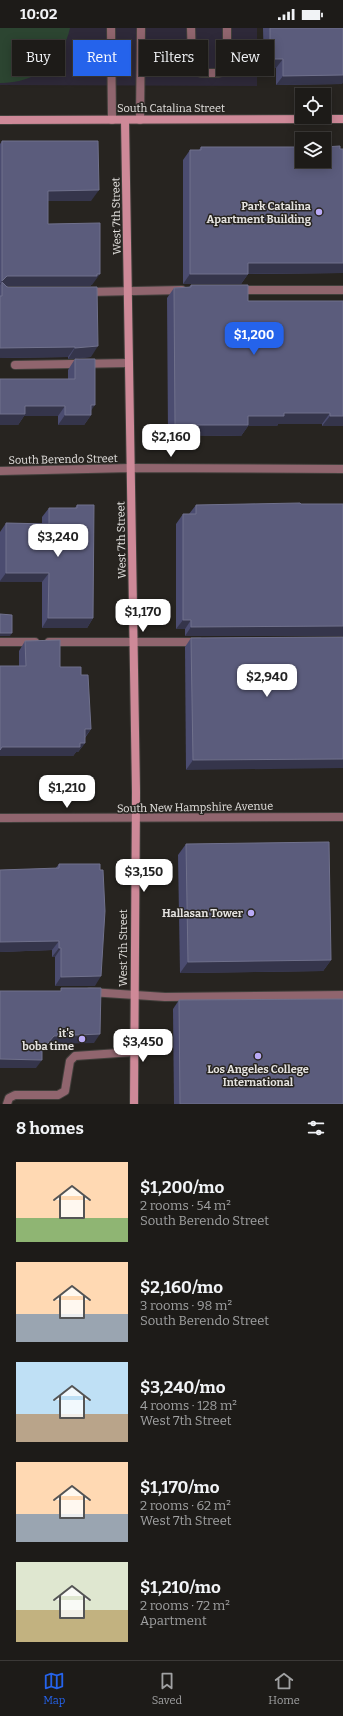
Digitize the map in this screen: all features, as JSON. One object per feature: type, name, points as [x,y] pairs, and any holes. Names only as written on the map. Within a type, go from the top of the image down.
[{"type":"street","points":[[111,28],[112,120]]},
{"type":"street","points":[[140,120],[141,28]]},
{"type":"street","points":[[191,28],[192,61],[201,73],[219,73],[228,58],[227,28]]},
{"type":"street","name":"South Catalina Street","points":[[0,120],[343,119]]},
{"type":"street","name":"West 7th Street","points":[[126,120],[136,792],[134,818],[134,1104]]},
{"type":"street","points":[[82,292],[189,290]]},
{"type":"street","points":[[227,290],[343,290]]},
{"type":"street","points":[[15,365],[129,363]]},
{"type":"street","name":"South Berendo Street","points":[[0,471],[131,468],[343,469]]},
{"type":"street","points":[[0,642],[212,642]]},
{"type":"street","name":"South New Hampshire Avenue","points":[[0,818],[343,816]]},
{"type":"street","points":[[78,992],[165,996],[343,995]]},
{"type":"street","points":[[7,1104],[9,1098],[16,1095],[58,1095],[65,1091],[70,1061],[75,1056],[133,1052]]},
{"type":"shaded area","points":[[0,28],[257,28],[257,40],[216,40],[216,76],[257,76],[257,86],[0,85]]},
{"type":"green space","points":[[0,28],[70,28],[65,42],[65,40],[12,40],[12,76],[33,76],[13,82],[0,83]]},
{"type":"building","points":[[270,28],[343,28],[343,75],[283,76],[283,59],[274,59],[274,40],[270,40]]},
{"type":"building","points":[[2,141],[98,141],[99,190],[48,191],[48,224],[100,223],[100,274],[97,274],[97,276],[7,276],[2,281]]},
{"type":"building","name":"Park Catalina Apartment Building","points":[[340,146],[340,149],[343,149],[343,263],[248,263],[248,274],[190,274],[190,150],[201,150],[201,147],[295,147],[295,168],[331,168],[331,147]]},
{"type":"building","points":[[2,282],[7,287],[97,287],[98,346],[75,348],[0,348],[0,296],[2,296]]},
{"type":"building","points":[[191,285],[248,285],[248,301],[343,301],[343,416],[330,416],[330,413],[284,413],[284,416],[248,416],[248,425],[175,425],[174,288],[191,287]]},
{"type":"building","points":[[75,359],[95,359],[95,405],[91,405],[91,415],[65,415],[65,406],[25,406],[25,414],[0,414],[0,379],[75,379]]},
{"type":"building","points":[[300,503],[343,504],[343,626],[191,627],[191,620],[183,620],[183,514],[196,514],[196,505]]},
{"type":"building","points":[[77,505],[94,505],[93,618],[48,618],[49,573],[6,573],[6,523],[49,524],[49,508],[77,508]]},
{"type":"building","points":[[0,614],[12,615],[12,633],[0,633]]},
{"type":"building","points":[[343,637],[343,759],[193,760],[191,638]]},
{"type":"building","points":[[60,640],[60,667],[81,667],[81,675],[88,675],[91,729],[85,729],[85,743],[80,743],[80,747],[2,747],[0,750],[0,666],[26,666],[25,641]]},
{"type":"building","name":"Hallasan Tower","points":[[329,842],[331,960],[188,962],[186,844]]},
{"type":"building","points":[[59,864],[100,864],[100,870],[103,870],[105,911],[101,976],[61,977],[61,948],[59,948],[59,941],[0,942],[0,870],[59,868]]},
{"type":"building","points":[[61,988],[101,988],[100,1034],[54,1036],[42,1050],[42,1060],[0,1059],[0,991],[61,991]]},
{"type":"building","name":"Los Angeles College International","points":[[343,999],[343,1104],[180,1104],[179,1000]]},
{"type":"place","name":"Park Catalina Apartment Building","points":[[319,212]]},
{"type":"place","name":"Hallasan Tower","points":[[251,913]]},
{"type":"place","name":"it's boba time","points":[[82,1039]]},
{"type":"place","name":"Los Angeles College International","points":[[258,1056]]}]
